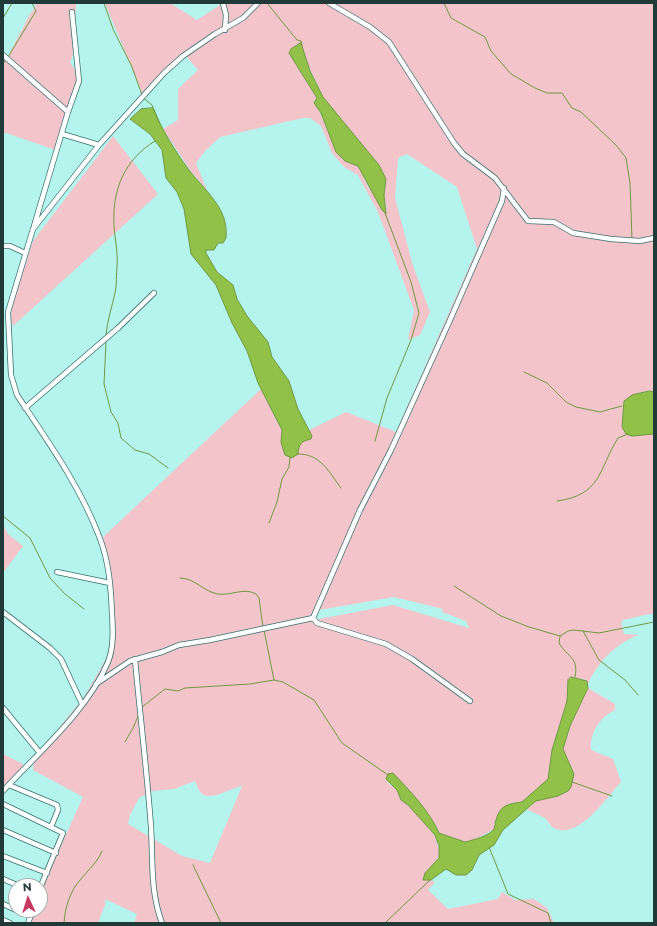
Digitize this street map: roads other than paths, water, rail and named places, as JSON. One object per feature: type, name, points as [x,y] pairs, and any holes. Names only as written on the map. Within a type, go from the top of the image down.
[{"type":"street","points":[[223,3],[226,14],[225,30]]},
{"type":"street","points":[[33,229],[99,145],[174,63],[215,34],[225,30],[243,18],[258,3]]},
{"type":"street","points":[[329,3],[370,26],[389,42],[454,143],[463,154],[488,172],[504,188],[518,210],[528,221],[554,222],[573,233],[611,239],[640,241],[654,238]]},
{"type":"street","points":[[3,791],[40,753],[82,704],[96,684],[108,662],[112,648],[110,582],[99,535],[83,500],[17,395],[12,382],[7,330],[10,301],[79,80],[72,12]]},
{"type":"street","points":[[3,54],[68,112]]},
{"type":"street","points":[[62,134],[99,145]]},
{"type":"street","points":[[313,618],[335,566],[391,450],[459,300],[502,202],[504,188]]},
{"type":"street","points":[[3,246],[10,246],[25,253]]},
{"type":"street","points":[[26,408],[118,328],[154,293]]},
{"type":"street","points":[[57,572],[110,582]]},
{"type":"street","points":[[3,612],[61,658],[82,704]]},
{"type":"street","points":[[96,684],[123,664],[185,643],[210,640],[313,618]]},
{"type":"street","points":[[313,618],[318,623],[374,639],[398,650],[470,701]]},
{"type":"street","points":[[135,659],[151,827],[154,900],[162,923]]},
{"type":"street","points":[[3,708],[40,753]]},
{"type":"street","points":[[8,785],[57,805],[58,810],[51,827]]},
{"type":"street","points":[[3,804],[62,832],[63,835],[45,878]]},
{"type":"street","points":[[3,830],[56,852]]},
{"type":"street","points":[[3,856],[47,873]]},
{"type":"street","points":[[3,920],[10,923]]},
{"type":"waterway","points":[[3,18],[12,3]]},
{"type":"waterway","points":[[8,57],[36,11],[32,3]]},
{"type":"waterway","points":[[104,3],[113,29],[132,67],[142,95]]},
{"type":"waterway","points":[[267,3],[297,40],[301,41],[302,45]]},
{"type":"waterway","points":[[444,3],[451,18],[485,37],[491,51],[511,74],[547,93],[562,93],[572,108],[581,112],[616,145],[626,158],[630,183],[632,239]]},
{"type":"waterway","points":[[3,64],[6,60]]},
{"type":"waterway","points":[[143,98],[152,105],[160,124]]},
{"type":"waterway","points":[[106,335],[107,324],[116,286],[117,256],[114,213],[118,188],[122,177],[135,157],[155,141]]},
{"type":"waterway","points":[[375,441],[387,398],[411,340],[419,313],[411,282],[385,213]]},
{"type":"waterway","points":[[106,342],[104,384],[111,412],[118,423],[121,438],[135,450],[149,454],[168,468]]},
{"type":"waterway","points":[[524,372],[547,383],[566,402],[576,407],[600,412],[622,406]]},
{"type":"waterway","points":[[557,501],[572,498],[591,487],[602,470],[618,438],[628,434]]},
{"type":"waterway","points":[[297,454],[305,455],[318,460],[328,470],[341,488]]},
{"type":"waterway","points":[[269,523],[277,502],[282,479],[289,467],[290,457]]},
{"type":"waterway","points":[[3,516],[30,538],[50,578],[65,594],[84,609]]},
{"type":"waterway","points":[[180,578],[190,580],[213,593],[228,594],[247,591],[256,594],[259,598],[263,627]]},
{"type":"waterway","points":[[454,586],[501,616],[529,627],[560,636]]},
{"type":"waterway","points":[[575,677],[576,670],[574,661],[559,643],[560,636],[568,631],[574,630],[599,633],[654,622]]},
{"type":"waterway","points":[[264,630],[274,680]]},
{"type":"waterway","points":[[583,631],[599,660],[625,680],[638,695]]},
{"type":"waterway","points":[[142,707],[165,689],[178,691],[185,688],[250,684],[274,680],[283,682],[314,700],[342,743],[388,775]]},
{"type":"waterway","points":[[125,742],[139,714]]},
{"type":"waterway","points":[[572,782],[612,796]]},
{"type":"waterway","points":[[489,847],[508,894],[548,913],[551,923]]},
{"type":"waterway","points":[[64,923],[67,905],[71,894],[102,851]]},
{"type":"waterway","points":[[193,865],[221,923]]},
{"type":"waterway","points":[[385,923],[430,880]]}]
